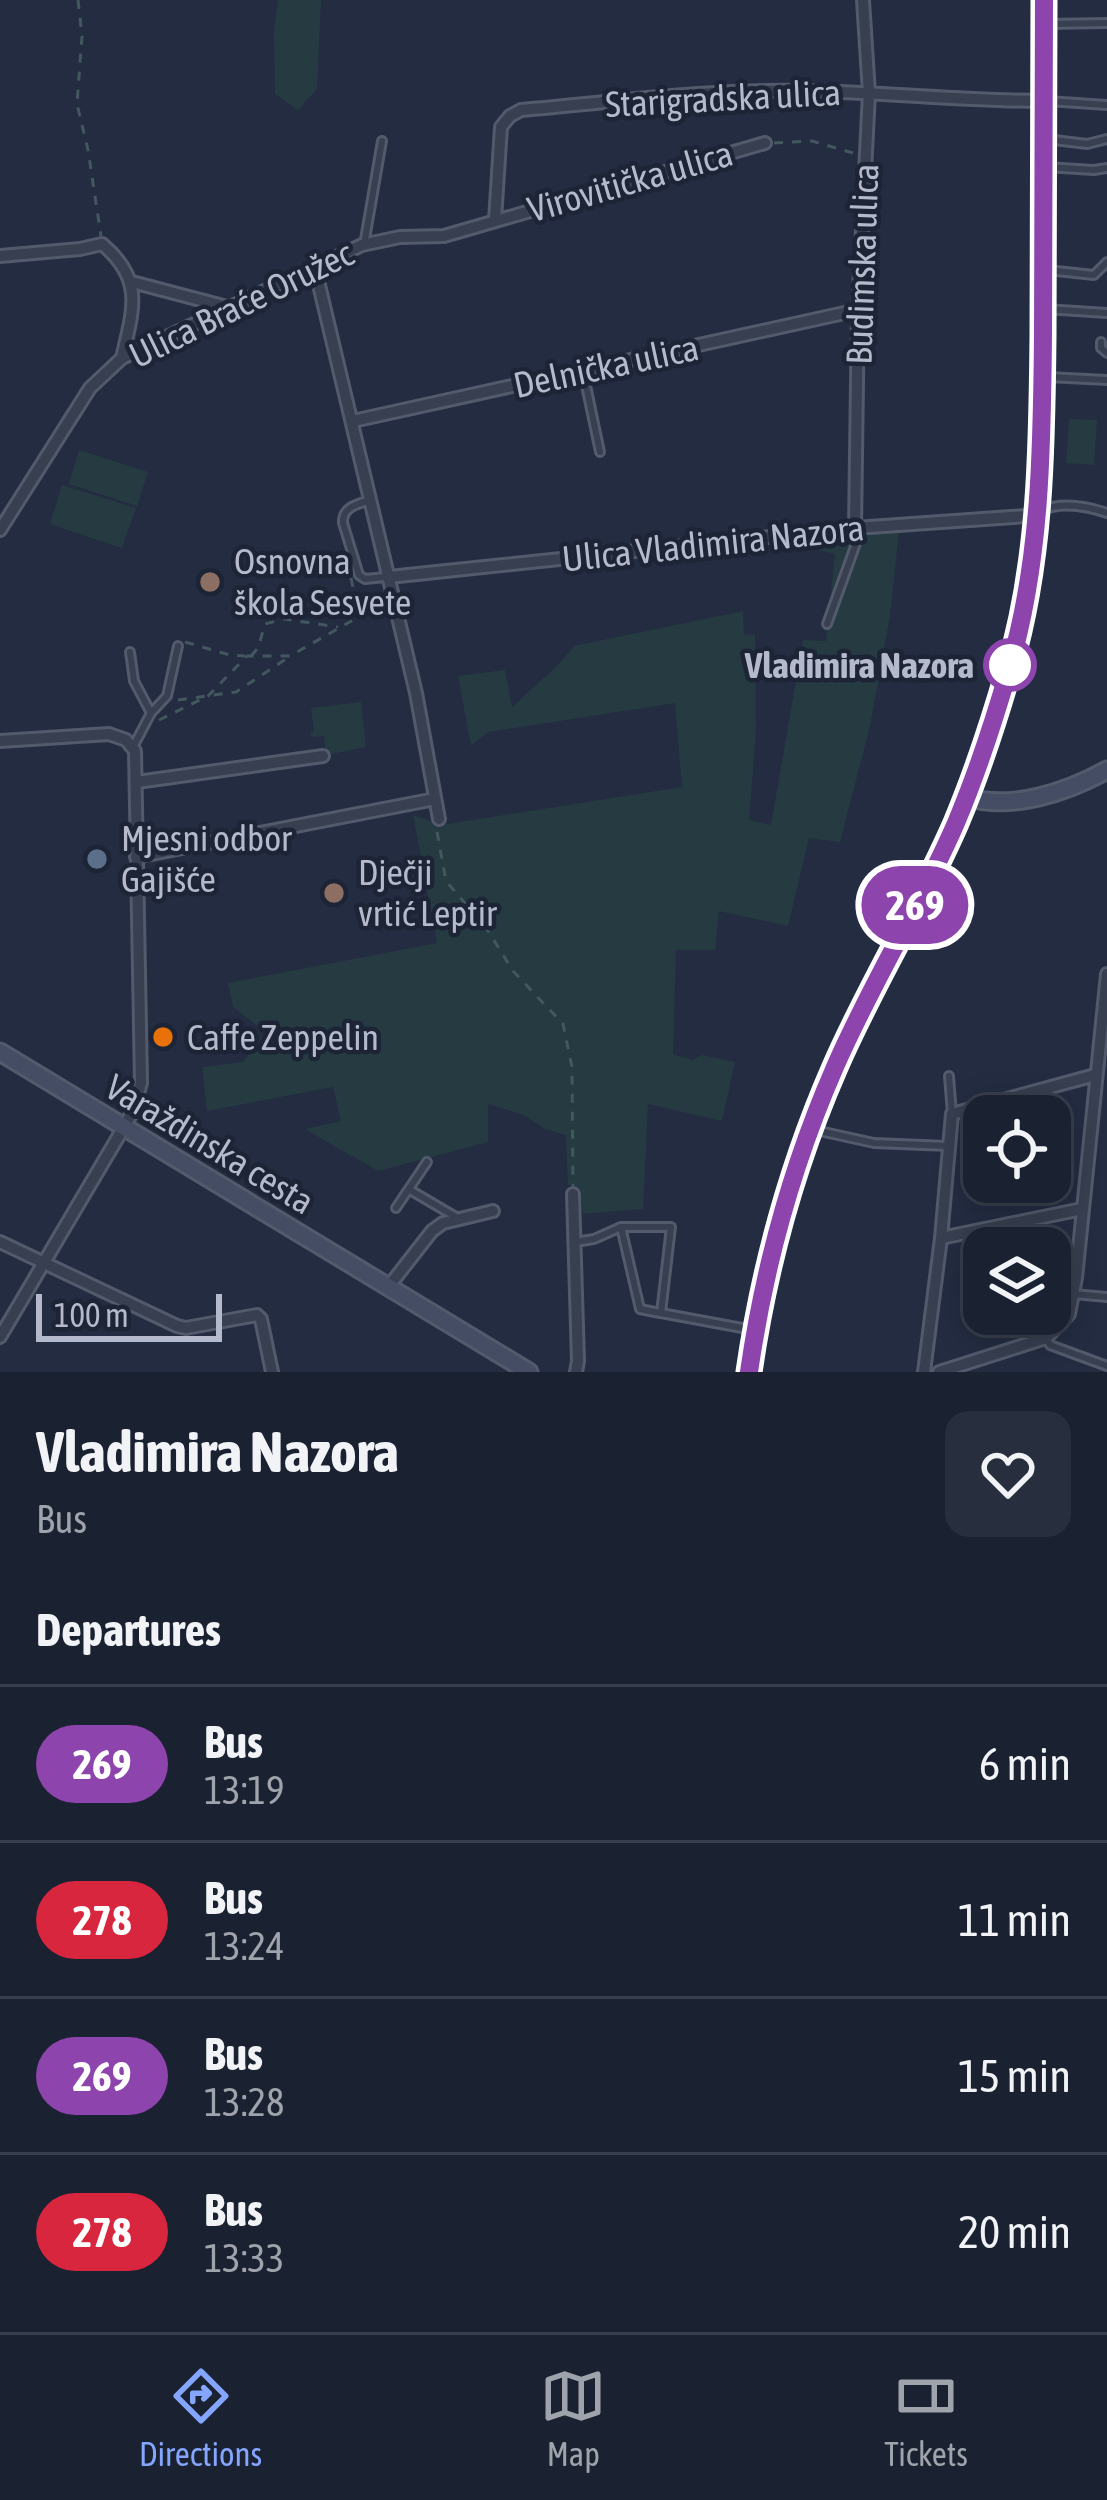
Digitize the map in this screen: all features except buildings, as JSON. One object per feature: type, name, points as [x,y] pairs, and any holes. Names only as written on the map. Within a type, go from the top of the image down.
[{"type":"main road","points":[[749,1372],[775,1246],[812,1129],[847,1042],[966,797],[1015,649],[1037,513],[1044,139],[1036,101],[1044,0]]},
{"type":"main road","points":[[966,797],[998,801],[1043,795],[1107,770]]},
{"type":"main road","name":"Varaždinska cesta","points":[[0,1052],[529,1372]]},
{"type":"street","name":"Budimska ulica","points":[[858,528],[858,310],[868,93],[862,0]]},
{"type":"street","name":"Starigradska ulica","points":[[495,220],[501,128],[521,110],[751,91],[1036,101]]},
{"type":"street","name":"Virovitička ulica","points":[[495,220],[765,143]]},
{"type":"street","name":"Ulica Braće Oružec","points":[[0,530],[90,388],[122,358],[364,245],[443,236],[495,220]]},
{"type":"street","points":[[0,256],[102,244],[117,256],[132,282],[132,319],[122,358]]},
{"type":"street","points":[[316,268],[416,693],[439,819]]},
{"type":"street","points":[[132,282],[229,307]]},
{"type":"street","name":"Delnička ulica","points":[[353,422],[858,310]]},
{"type":"street","name":"Ulica Vladimira Nazora","points":[[389,577],[1037,513]]},
{"type":"street","points":[[0,740],[110,734],[133,747],[141,1083],[133,1111],[0,1337]]},
{"type":"street","points":[[136,782],[323,756]]},
{"type":"street","points":[[136,857],[435,799]]},
{"type":"street","points":[[945,1371],[1046,1337],[1069,1314],[1107,974]]},
{"type":"street","points":[[923,1372],[952,1114],[1095,1075]]},
{"type":"street","points":[[573,1194],[576,1372]]},
{"type":"street","points":[[941,1238],[1082,1209]]},
{"type":"street","points":[[388,1286],[443,1223],[493,1211]]},
{"type":"street","points":[[0,1242],[177,1327],[256,1316],[261,1319],[272,1372]]},
{"type":"lane","points":[[1044,24],[1107,23]]},
{"type":"lane","points":[[1036,101],[1107,105]]},
{"type":"lane","points":[[1044,139],[1088,144],[1107,139]]},
{"type":"lane","points":[[364,245],[382,141]]},
{"type":"lane","points":[[1044,167],[1107,168]]},
{"type":"lane","points":[[1094,170],[1107,178]]},
{"type":"lane","points":[[1044,269],[1094,275],[1107,262]]},
{"type":"lane","points":[[1043,309],[1104,316]]},
{"type":"lane","points":[[1101,342],[1107,353]]},
{"type":"lane","points":[[583,371],[600,452]]},
{"type":"lane","points":[[1043,377],[1107,380]]},
{"type":"lane","points":[[370,500],[347,510],[344,523],[362,579],[389,577]]},
{"type":"lane","points":[[1037,513],[1062,506],[1107,513]]},
{"type":"lane","points":[[827,624],[858,528]]},
{"type":"lane","points":[[133,747],[149,716],[167,697],[178,646]]},
{"type":"lane","points":[[130,652],[134,681],[149,716]]},
{"type":"lane","points":[[949,1076],[952,1114]]},
{"type":"lane","points":[[812,1129],[874,1143],[948,1147]]},
{"type":"lane","points":[[396,1208],[427,1162]]},
{"type":"lane","points":[[410,1190],[460,1219]]},
{"type":"lane","points":[[575,1243],[621,1227],[671,1227],[662,1313]]},
{"type":"lane","points":[[621,1227],[640,1309],[756,1330]]},
{"type":"lane","points":[[1073,1294],[1107,1298]]},
{"type":"lane","points":[[1046,1337],[1050,1346],[1107,1366]]},
{"type":"path","points":[[78,0],[82,36],[77,104],[102,244]]},
{"type":"path","points":[[765,143],[812,141],[866,157]]},
{"type":"path","points":[[167,697],[175,701],[236,692],[388,600]]},
{"type":"path","points":[[149,716],[150,722],[162,719],[208,696],[258,648],[265,624],[284,619],[340,628]]},
{"type":"path","points":[[178,646],[179,641],[230,655],[290,656]]},
{"type":"path","points":[[439,819],[439,855],[446,881],[487,929],[512,970],[562,1024],[572,1067],[573,1194]]},
{"type":"green space","points":[[278,0],[321,0],[317,89],[298,110],[275,94]]},
{"type":"green space","points":[[1069,419],[1097,420],[1094,465],[1066,463]]},
{"type":"green space","points":[[79,450],[148,472],[137,506],[69,484]]},
{"type":"green space","points":[[62,485],[136,508],[122,548],[50,524]]},
{"type":"green space","points":[[899,532],[870,726],[840,842],[809,838],[788,926],[719,911],[715,950],[676,950],[673,1054],[735,1062],[722,1121],[648,1104],[643,1209],[583,1214],[581,1191],[568,1185],[566,1135],[488,1104],[488,1142],[378,1171],[305,1129],[341,1121],[333,1087],[207,1111],[202,1067],[243,1062],[265,1032],[233,1007],[228,983],[437,943],[413,815],[441,825],[682,787],[675,703],[488,732],[471,746],[458,676],[505,670],[512,707],[574,646],[743,611],[744,634],[755,635],[756,731],[749,820],[771,825],[803,640],[826,641],[835,554],[819,550],[819,540]]},
{"type":"green space","points":[[361,702],[366,747],[326,755],[324,736],[311,737],[311,708]]},
{"type":"bus line","name":"269","points":[[749,1372],[775,1246],[823,1097],[955,824],[1018,633],[1034,536],[1042,428],[1044,0]]},
{"type":"place","name":"Osnovna škola Sesvete","points":[[210,582]]},
{"type":"place","name":"Vladimira Nazora","points":[[1010,665]]},
{"type":"place","name":"Mjesni odbor Gajišće","points":[[97,859]]},
{"type":"place","name":"Dječji vrtić Leptir","points":[[334,893]]},
{"type":"place","name":"Caffe Zeppelin","points":[[163,1037]]}]
